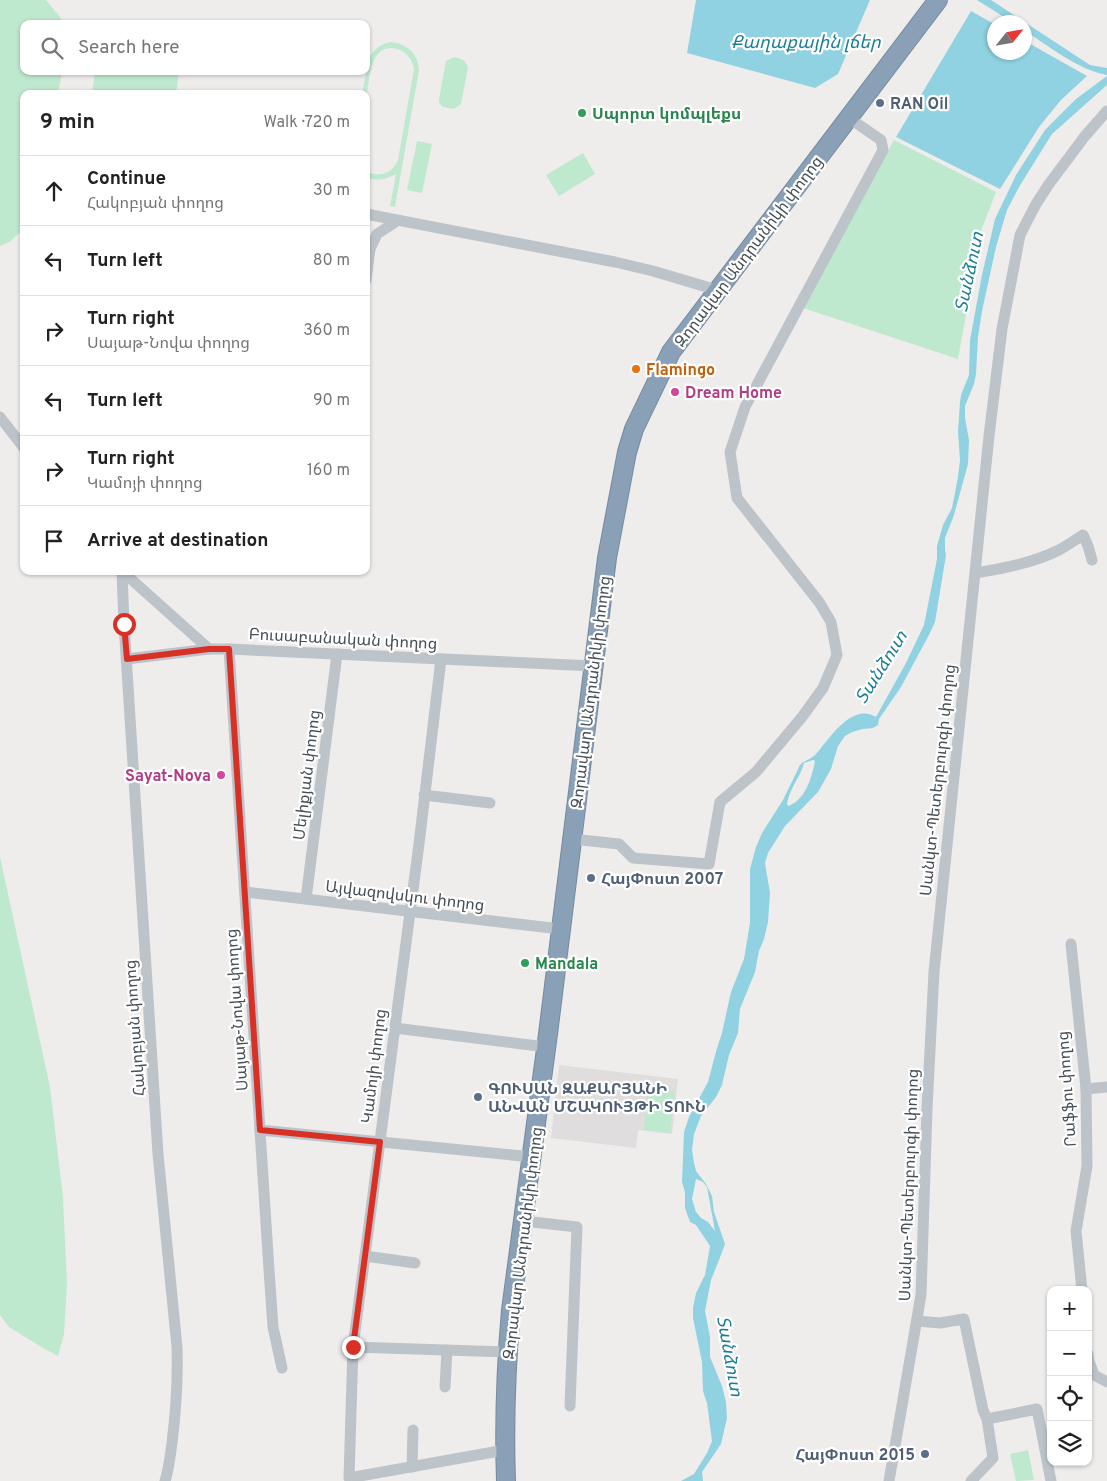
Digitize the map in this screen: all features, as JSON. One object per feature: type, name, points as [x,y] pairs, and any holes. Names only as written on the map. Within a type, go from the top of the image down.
[{"type":"highway","name":"Զորավար Անդրանիկի փողոց","points":[[506,1481],[505,1402],[511,1310],[524,1221],[607,558],[627,452],[634,429],[671,352],[938,0]]},
{"type":"street","name":"Սանկտ-Պետերբուրգի փողոց","points":[[889,1481],[921,1294],[934,972],[949,815],[1002,329],[1020,235],[1036,204],[1050,184],[1085,136],[1107,111]]},
{"type":"street","points":[[572,839],[619,844],[633,858],[709,864],[720,802],[756,772],[802,717],[822,688],[836,655],[831,622],[819,602],[736,498],[730,452],[745,407],[883,150],[881,140],[849,118]]},
{"type":"street","points":[[370,215],[615,262],[717,290]]},
{"type":"street","points":[[370,249],[377,234],[396,220]]},
{"type":"street","points":[[0,417],[20,443]]},
{"type":"street","points":[[976,573],[1008,568],[1041,558],[1059,550],[1083,535],[1092,560]]},
{"type":"street","name":"Հակոբյան փողոց","points":[[122,575],[158,1154],[177,1347],[178,1376],[175,1414],[165,1481]]},
{"type":"street","points":[[125,575],[209,649]]},
{"type":"street","name":"Բուսաբանական փողոց","points":[[127,659],[209,649],[229,649],[593,666]]},
{"type":"street","name":"Սայաթ-Նովա փողոց","points":[[229,649],[273,1327],[282,1368]]},
{"type":"street","name":"Մելիքյան փողոց","points":[[306,899],[338,654]]},
{"type":"street","name":"Կամոյի փողոց","points":[[412,1467],[349,1478],[353,1347],[441,659]]},
{"type":"street","points":[[424,795],[490,803]]},
{"type":"street","name":"Այվազովսկու փողոց","points":[[245,892],[560,929]]},
{"type":"street","name":"Րաֆֆու փողոց","points":[[1071,944],[1086,1089],[1087,1166],[1076,1231],[1082,1286]]},
{"type":"street","points":[[395,1028],[546,1047]]},
{"type":"street","points":[[1086,1089],[1107,1087]]},
{"type":"street","points":[[260,1130],[532,1158]]},
{"type":"street","points":[[524,1221],[577,1227],[570,1406]]},
{"type":"street","points":[[365,1256],[415,1263]]},
{"type":"street","points":[[917,1321],[940,1323],[964,1319],[983,1410],[987,1420],[993,1458],[970,1481]]},
{"type":"street","points":[[353,1347],[507,1352]]},
{"type":"street","points":[[445,1387],[447,1350]]},
{"type":"street","points":[[1092,1370],[1094,1376],[1107,1382]]},
{"type":"street","points":[[987,1420],[1037,1410],[1051,1481]]},
{"type":"street","points":[[413,1430],[412,1467],[505,1450]]},
{"type":"shaded area","points":[[559,1065],[678,1079],[672,1134],[638,1130],[636,1148],[551,1138]]},
{"type":"green space","points":[[0,0],[46,0],[61,20],[20,20],[20,75],[61,75],[59,90],[20,90],[20,232],[9,242],[0,246]]},
{"type":"green space","points":[[391,42],[407,47],[414,54],[419,70],[395,207],[390,206],[396,174],[378,180],[370,178],[370,173],[385,173],[392,169],[398,160],[414,69],[412,62],[403,51],[390,48],[384,50],[378,53],[374,60],[368,90],[363,90],[365,75],[370,75],[370,57],[383,44]]},
{"type":"green space","points":[[454,57],[463,60],[468,68],[461,104],[454,109],[443,107],[439,103],[439,99],[446,61]]},
{"type":"green space","points":[[94,75],[178,75],[177,90],[93,90]]},
{"type":"green space","points":[[894,140],[996,192],[981,231],[958,359],[803,308]]},
{"type":"green space","points":[[417,141],[432,144],[422,193],[407,190]]},
{"type":"green space","points":[[583,153],[595,174],[559,196],[546,175]]},
{"type":"green space","points":[[0,857],[50,1087],[63,1197],[67,1284],[64,1334],[58,1356],[9,1327],[0,1315]]},
{"type":"green space","points":[[648,1087],[675,1091],[670,1133],[644,1130]]},
{"type":"green space","points":[[1028,1450],[1034,1480],[1016,1481],[1010,1454]]},
{"type":"water","name":"Քաղաքային լճեր","points":[[696,0],[870,0],[838,74],[815,88],[687,53]]},
{"type":"water","points":[[977,0],[991,0],[1014,15],[1001,15]]},
{"type":"water","points":[[971,11],[987,20],[987,60],[1032,60],[1032,45],[1087,76],[1061,100],[1039,127],[1000,189],[896,137]]},
{"type":"water","points":[[1032,27],[1090,65],[1107,68],[1107,75],[1085,68],[1032,36]]},
{"type":"water","points":[[1107,76],[1107,85],[1052,134],[1007,210],[996,247],[982,311],[978,337],[976,374],[965,406],[969,440],[968,464],[954,515],[945,538],[946,555],[935,622],[901,687],[879,719],[878,725],[873,728],[852,732],[845,736],[838,746],[831,769],[818,792],[785,826],[768,853],[765,863],[770,893],[768,922],[764,939],[759,951],[755,972],[740,1009],[738,1033],[729,1055],[722,1085],[716,1097],[701,1116],[694,1134],[692,1150],[696,1171],[706,1184],[712,1196],[714,1212],[725,1244],[711,1280],[705,1311],[710,1337],[710,1357],[722,1386],[727,1418],[721,1444],[702,1472],[703,1481],[681,1481],[694,1474],[712,1441],[707,1403],[703,1391],[702,1362],[693,1318],[696,1293],[705,1275],[710,1246],[696,1225],[690,1222],[685,1208],[685,1192],[682,1182],[684,1132],[689,1117],[708,1082],[731,992],[744,959],[750,923],[750,869],[756,847],[762,833],[783,800],[800,765],[814,756],[834,732],[850,718],[858,714],[876,717],[906,663],[924,625],[937,559],[937,546],[943,525],[952,508],[958,477],[960,460],[958,432],[961,395],[969,375],[970,340],[995,219],[1016,175],[1045,130],[1076,99]],"holes":[[[815,761],[814,767],[807,788],[799,799],[788,806],[790,793],[804,763]],[[696,1179],[703,1182],[707,1187],[715,1231],[696,1212],[692,1199]]]},
{"type":"place","name":"RAN Oil","points":[[880,103]]},
{"type":"place","name":"Սպորտ կոմպլեքս","points":[[582,113]]},
{"type":"place","name":"Flamingo","points":[[636,369]]},
{"type":"place","name":"Dream Home","points":[[675,392]]},
{"type":"place","name":"Sayat-Nova","points":[[221,775]]},
{"type":"place","name":"ՀայՓոստ 2007","points":[[591,878]]},
{"type":"place","name":"Mandala","points":[[525,963]]},
{"type":"place","name":"ԳՈՒՍԱՆ ԶԱՔԱՐՅԱՆԻ ԱՆՎԱՆ ՄՇԱԿՈՒՅԹԻ ՏՈՒՆ","points":[[478,1097]]},
{"type":"place","name":"ՀայՓոստ 2015","points":[[925,1454]]},
{"type":"route","points":[[124,624],[127,659],[209,649],[229,649],[260,1130],[380,1142],[353,1347]]},
{"type":"water label","name":"Տանձուտ","points":[[969,272]]},
{"type":"water label","name":"Տանձուտ","points":[[881,667]]},
{"type":"water label","name":"Տանձուտ","points":[[730,1356]]}]
